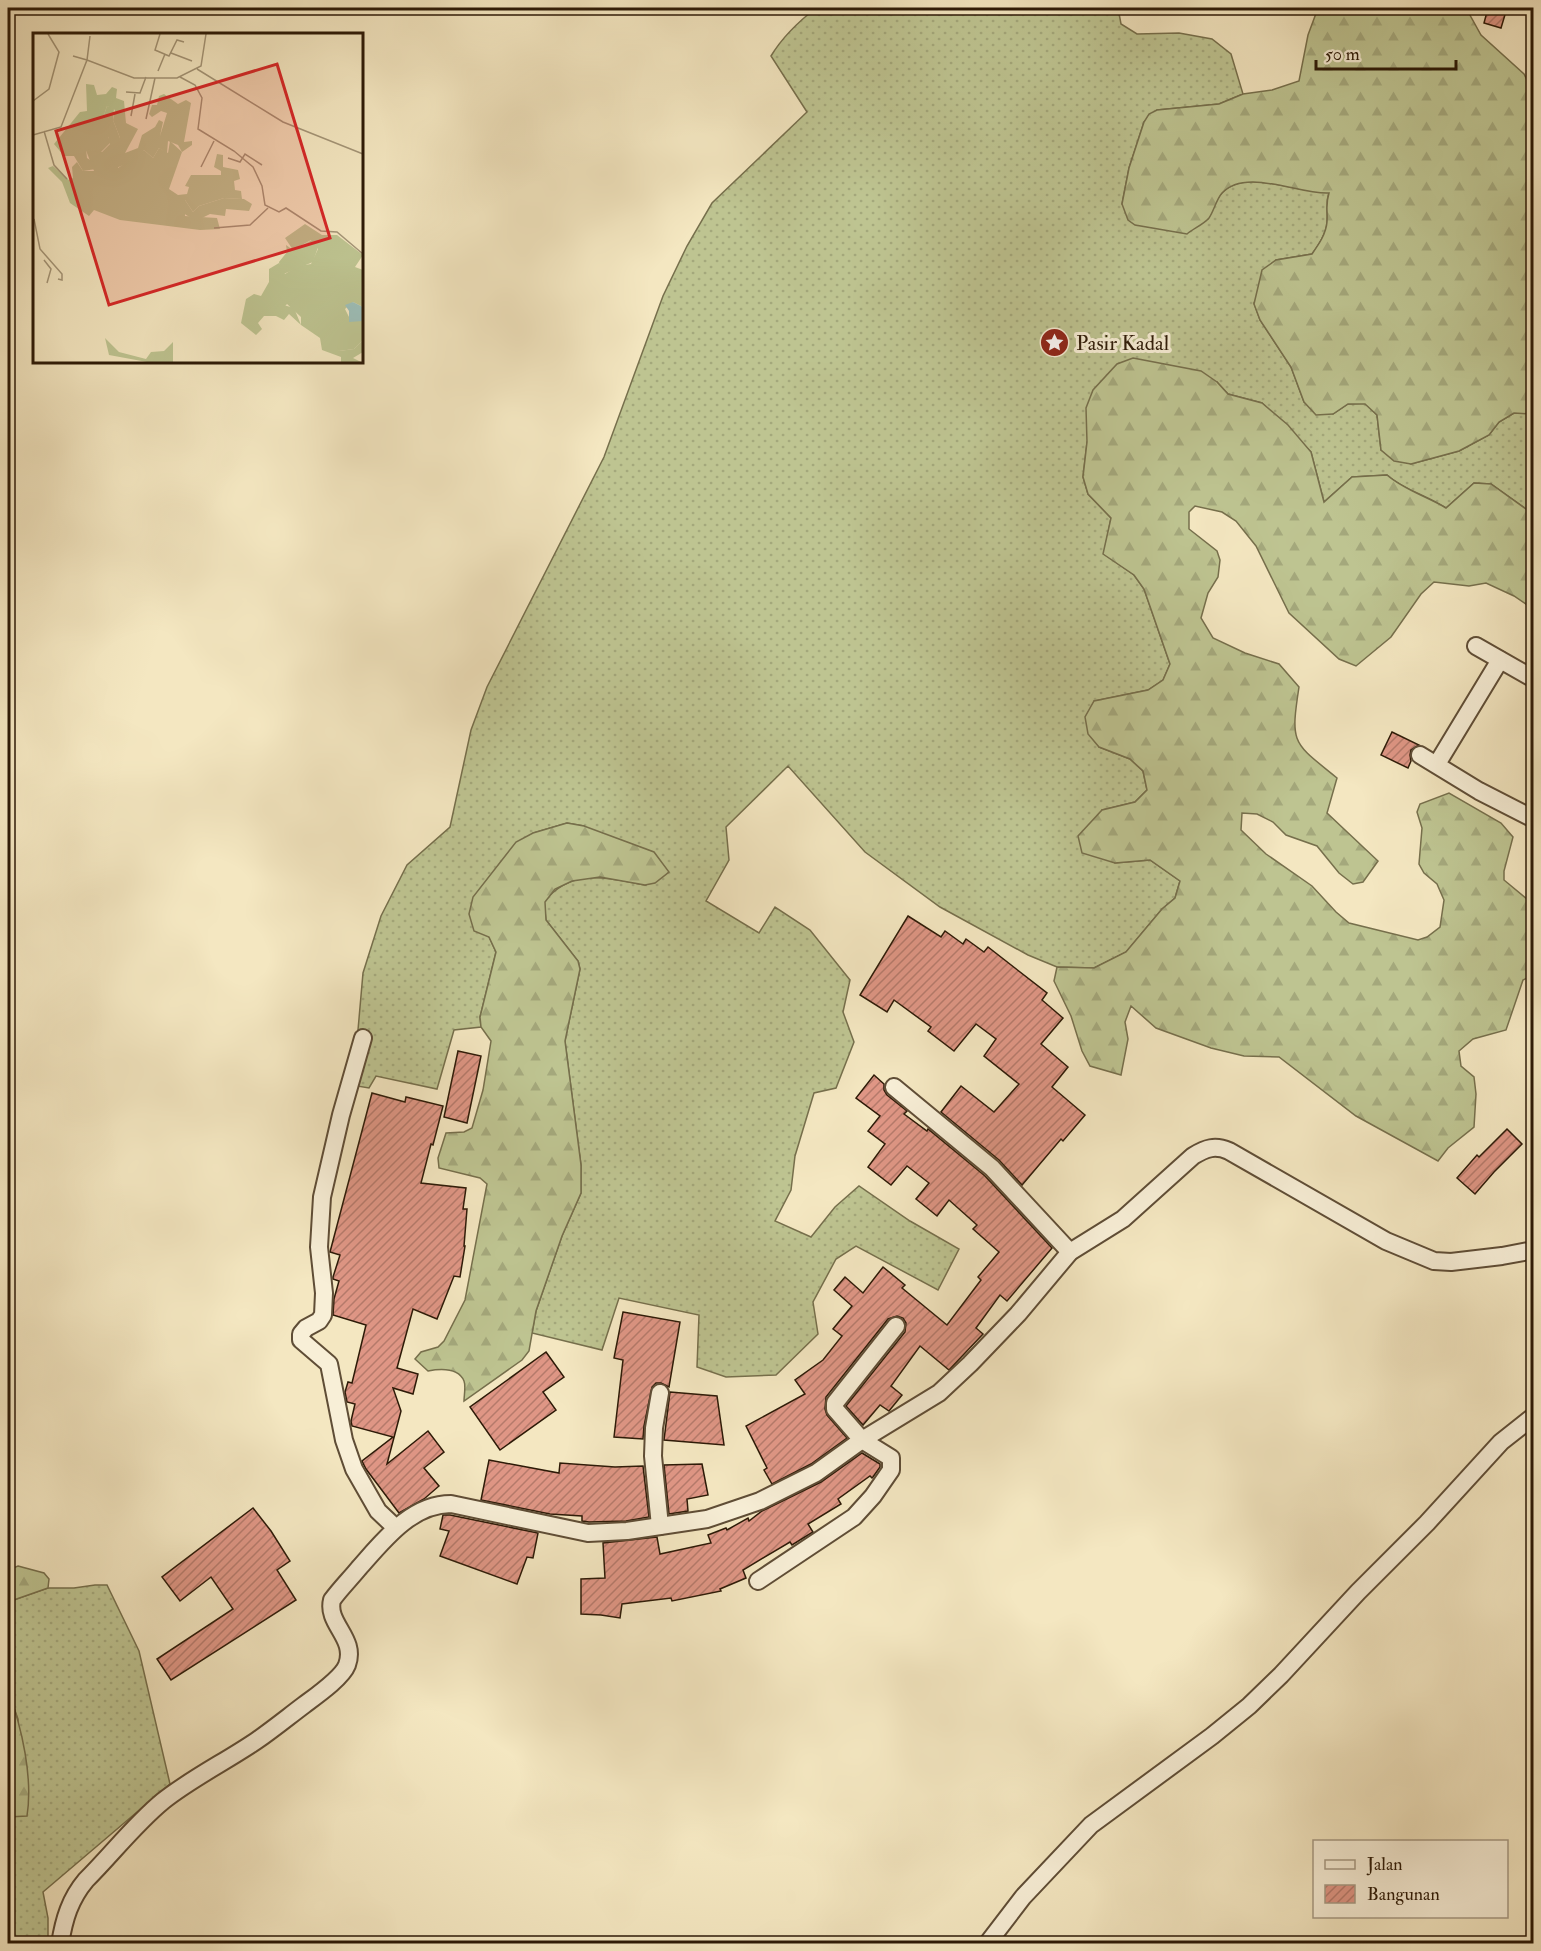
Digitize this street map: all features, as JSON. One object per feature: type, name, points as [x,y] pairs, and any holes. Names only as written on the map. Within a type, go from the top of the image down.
[{"type":"street","points":[[1476,646],[1533,679]]},
{"type":"street","points":[[1437,764],[1500,660]]},
{"type":"street","points":[[1420,755],[1479,791],[1533,819]]},
{"type":"street","points":[[363,1038],[343,1106],[322,1197],[319,1246],[324,1293],[323,1315],[319,1321],[306,1328],[301,1334],[301,1340],[329,1364],[344,1440],[354,1469],[378,1511],[396,1528]]},
{"type":"street","points":[[894,1087],[992,1168],[1070,1252]]},
{"type":"street","points":[[60,1944],[68,1908],[75,1893],[162,1803],[194,1779],[255,1742],[317,1696],[346,1668],[348,1644],[333,1617],[332,1600],[396,1528],[425,1510],[441,1504],[451,1504],[588,1533],[627,1531],[706,1520],[760,1501],[816,1473],[862,1440],[939,1393],[1018,1314],[1070,1252],[1123,1219],[1193,1156],[1205,1149],[1214,1147],[1229,1151],[1386,1241],[1434,1261],[1461,1261],[1533,1250]]},
{"type":"street","points":[[758,1581],[854,1517],[873,1496],[891,1470],[891,1458],[862,1440],[835,1409],[835,1403],[896,1326]]},
{"type":"street","points":[[660,1393],[652,1456],[660,1526]]},
{"type":"street","points":[[987,1944],[1023,1897],[1091,1825],[1212,1736],[1257,1698],[1427,1523],[1501,1442],[1533,1416]]},
{"type":"green space","points":[[816,8],[1118,8],[1121,24],[1137,34],[1179,33],[1212,39],[1231,54],[1243,94],[1219,104],[1157,110],[1144,122],[1129,168],[1122,204],[1208,219],[1221,194],[1231,186],[1244,182],[1329,192],[1326,226],[1315,250],[1312,254],[1276,260],[1254,303],[1260,320],[1291,367],[1304,402],[1333,414],[1348,404],[1365,403],[1377,415],[1381,450],[1411,464],[1459,451],[1489,435],[1499,422],[1514,413],[1531,413],[1533,414],[1533,514],[1491,484],[1474,483],[1446,508],[1401,485],[1387,475],[1352,477],[1324,502],[1311,452],[1262,403],[1228,394],[1217,382],[1087,442],[1083,477],[1088,494],[1111,518],[1104,554],[1134,575],[1144,589],[1170,664],[1163,680],[1148,690],[1094,701],[1099,747],[1130,759],[1143,771],[1147,790],[1135,802],[1102,810],[1115,863],[1150,860],[1180,881],[1175,898],[1162,909],[1126,952],[1094,968],[1057,967],[1028,955],[940,907],[865,852],[788,766],[726,827],[729,860],[706,901],[759,933],[775,907],[810,930],[850,980],[843,1012],[854,1042],[836,1088],[814,1093],[795,1156],[791,1190],[775,1221],[811,1237],[835,1207],[859,1186],[910,1221],[959,1249],[938,1290],[856,1246],[836,1259],[813,1302],[818,1334],[776,1375],[726,1377],[697,1367],[699,1315],[619,1298],[602,1350],[532,1333],[536,1311],[562,1236],[581,1193],[581,1165],[565,1041],[580,969],[578,961],[546,920],[544,902],[555,891],[578,879],[604,878],[645,885],[584,826],[567,823],[533,833],[489,937],[496,952],[480,1017],[481,1027],[454,1030],[437,1089],[376,1076],[369,1088],[345,1084],[358,1030],[363,973],[381,916],[407,865],[450,827],[471,730],[487,687],[604,457],[663,296],[687,246],[712,203],[807,112],[771,56],[791,30]]},
{"type":"green space","points":[[1318,8],[1466,8],[1481,35],[1524,74],[1533,92],[1533,414],[1514,413],[1499,422],[1489,435],[1459,451],[1411,464],[1394,461],[1381,450],[1377,415],[1365,404],[1348,404],[1333,414],[1316,415],[1304,402],[1291,367],[1260,320],[1254,304],[1262,270],[1276,260],[1312,254],[1315,250],[1326,226],[1329,193],[1245,182],[1232,186],[1222,193],[1209,218],[1187,234],[1135,225],[1128,220],[1122,204],[1129,168],[1144,122],[1149,114],[1157,110],[1219,104],[1243,94],[1272,90],[1299,81],[1308,35]]},
{"type":"green space","points":[[1133,358],[1201,371],[1217,382],[1228,394],[1262,403],[1288,425],[1311,452],[1324,502],[1352,477],[1387,475],[1401,485],[1446,508],[1474,483],[1491,484],[1533,514],[1533,609],[1514,596],[1486,583],[1469,586],[1434,582],[1421,594],[1391,637],[1356,666],[1339,659],[1289,613],[1256,546],[1236,521],[1222,512],[1195,506],[1189,512],[1189,529],[1217,551],[1220,560],[1218,577],[1208,593],[1201,618],[1213,638],[1245,653],[1279,664],[1299,687],[1295,721],[1298,741],[1311,757],[1337,778],[1327,813],[1378,861],[1363,882],[1353,884],[1339,873],[1317,846],[1286,835],[1273,822],[1257,814],[1242,813],[1241,830],[1266,854],[1312,886],[1349,923],[1418,940],[1427,937],[1440,927],[1444,900],[1437,884],[1424,873],[1419,864],[1422,828],[1417,812],[1420,804],[1449,793],[1501,823],[1513,837],[1504,871],[1504,880],[1533,904],[1533,975],[1523,980],[1506,1030],[1473,1039],[1459,1051],[1461,1066],[1474,1077],[1476,1094],[1474,1127],[1448,1148],[1438,1161],[1356,1116],[1279,1057],[1244,1056],[1211,1048],[1156,1028],[1131,1006],[1125,1022],[1128,1039],[1121,1075],[1090,1066],[1082,1051],[1071,1016],[1054,981],[1057,967],[1094,968],[1126,952],[1162,909],[1175,898],[1180,881],[1150,860],[1115,863],[1082,853],[1078,836],[1102,810],[1135,802],[1147,790],[1143,771],[1130,759],[1099,747],[1088,734],[1085,717],[1094,701],[1148,690],[1163,680],[1170,664],[1144,589],[1134,575],[1103,554],[1111,518],[1088,494],[1083,477],[1087,442],[1086,408],[1093,390],[1117,364]]},
{"type":"green space","points":[[567,823],[584,826],[654,852],[669,872],[655,883],[645,885],[600,877],[572,881],[555,889],[545,902],[546,920],[578,961],[580,969],[565,1041],[581,1165],[581,1193],[562,1236],[536,1311],[529,1351],[522,1360],[464,1401],[465,1383],[461,1376],[448,1370],[428,1371],[415,1359],[421,1352],[438,1347],[444,1341],[465,1300],[487,1184],[480,1178],[439,1168],[438,1158],[446,1133],[464,1132],[472,1128],[483,1090],[491,1041],[481,1027],[480,1017],[496,952],[489,937],[474,931],[469,914],[473,897],[516,842],[533,833]]},
{"type":"green space","points":[[18,1566],[44,1573],[49,1579],[48,1588],[8,1602],[8,1570]]},
{"type":"green space","points":[[107,1585],[139,1651],[170,1784],[43,1892],[48,1918],[48,1943],[8,1943],[8,1817],[11,1816],[18,1719],[8,1691],[8,1602],[48,1588]]},
{"type":"green space","points":[[8,1691],[18,1720],[25,1753],[29,1786],[27,1816],[8,1817]]},
{"type":"building","points":[[1488,8],[1507,8],[1501,28],[1484,23]]},
{"type":"building","points":[[1392,732],[1419,745],[1411,750],[1411,761],[1408,768],[1381,755]]},
{"type":"building","points":[[908,916],[941,937],[945,931],[963,944],[966,939],[984,952],[988,947],[1047,993],[1042,1000],[1063,1018],[1041,1044],[1068,1067],[1052,1087],[1085,1115],[1022,1185],[999,1160],[941,1112],[961,1086],[994,1112],[1019,1084],[984,1056],[996,1039],[976,1024],[954,1051],[928,1031],[931,1027],[894,1000],[887,1012],[860,995]]},
{"type":"building","points":[[458,1051],[481,1056],[467,1123],[444,1117]]},
{"type":"building","points":[[874,1075],[884,1084],[887,1095],[907,1111],[904,1114],[927,1131],[928,1129],[985,1176],[1052,1248],[1007,1301],[1000,1295],[976,1328],[983,1334],[949,1370],[920,1346],[891,1386],[902,1395],[889,1411],[880,1405],[863,1425],[846,1406],[905,1332],[906,1323],[903,1318],[897,1316],[888,1319],[826,1397],[827,1415],[847,1438],[811,1464],[772,1484],[764,1470],[767,1468],[746,1426],[805,1394],[795,1380],[823,1360],[842,1336],[833,1329],[852,1306],[834,1290],[845,1277],[863,1293],[883,1267],[905,1285],[902,1288],[947,1325],[981,1280],[978,1277],[999,1252],[973,1229],[977,1225],[949,1200],[937,1216],[916,1199],[929,1183],[907,1166],[891,1185],[868,1167],[885,1144],[868,1131],[880,1116],[856,1098]]},
{"type":"building","points":[[372,1093],[405,1102],[406,1097],[443,1106],[421,1183],[466,1188],[463,1209],[467,1209],[465,1246],[460,1277],[454,1276],[437,1319],[413,1309],[397,1368],[418,1374],[413,1394],[393,1388],[401,1411],[387,1464],[428,1431],[444,1452],[424,1468],[439,1486],[424,1499],[399,1513],[362,1461],[393,1437],[352,1426],[355,1404],[347,1402],[345,1392],[348,1382],[352,1383],[366,1325],[333,1315],[339,1281],[333,1277],[340,1255],[330,1252]]},
{"type":"building","points":[[1507,1129],[1522,1144],[1475,1194],[1457,1178],[1477,1155],[1479,1157]]},
{"type":"building","points":[[623,1312],[680,1322],[669,1387],[656,1383],[652,1387],[643,1439],[614,1437],[623,1360],[614,1358]]},
{"type":"building","points":[[546,1352],[564,1377],[543,1392],[556,1410],[500,1450],[470,1407]]},
{"type":"building","points":[[670,1392],[717,1396],[724,1445],[664,1440]]},
{"type":"building","points":[[862,1453],[880,1464],[873,1477],[870,1476],[838,1499],[841,1504],[808,1524],[813,1532],[792,1545],[790,1542],[743,1570],[746,1578],[720,1589],[721,1591],[672,1601],[671,1598],[622,1604],[620,1618],[581,1614],[581,1579],[605,1578],[603,1543],[657,1537],[660,1554],[711,1543],[708,1535],[726,1528],[727,1530],[748,1518],[749,1521],[762,1511],[821,1482]]},
{"type":"building","points":[[489,1460],[559,1473],[560,1463],[615,1467],[643,1466],[649,1517],[626,1521],[589,1522],[582,1521],[582,1516],[550,1514],[481,1500]]},
{"type":"building","points":[[702,1464],[708,1495],[687,1499],[688,1511],[669,1514],[664,1465]]},
{"type":"building","points":[[253,1508],[290,1561],[277,1570],[296,1600],[171,1680],[157,1659],[233,1609],[211,1577],[180,1601],[162,1577]]},
{"type":"building","points":[[443,1515],[538,1533],[533,1558],[527,1557],[517,1584],[440,1556],[449,1531],[440,1529]]},
{"type":"place","name":"Pasir Kadal","points":[[1055,343]]}]
